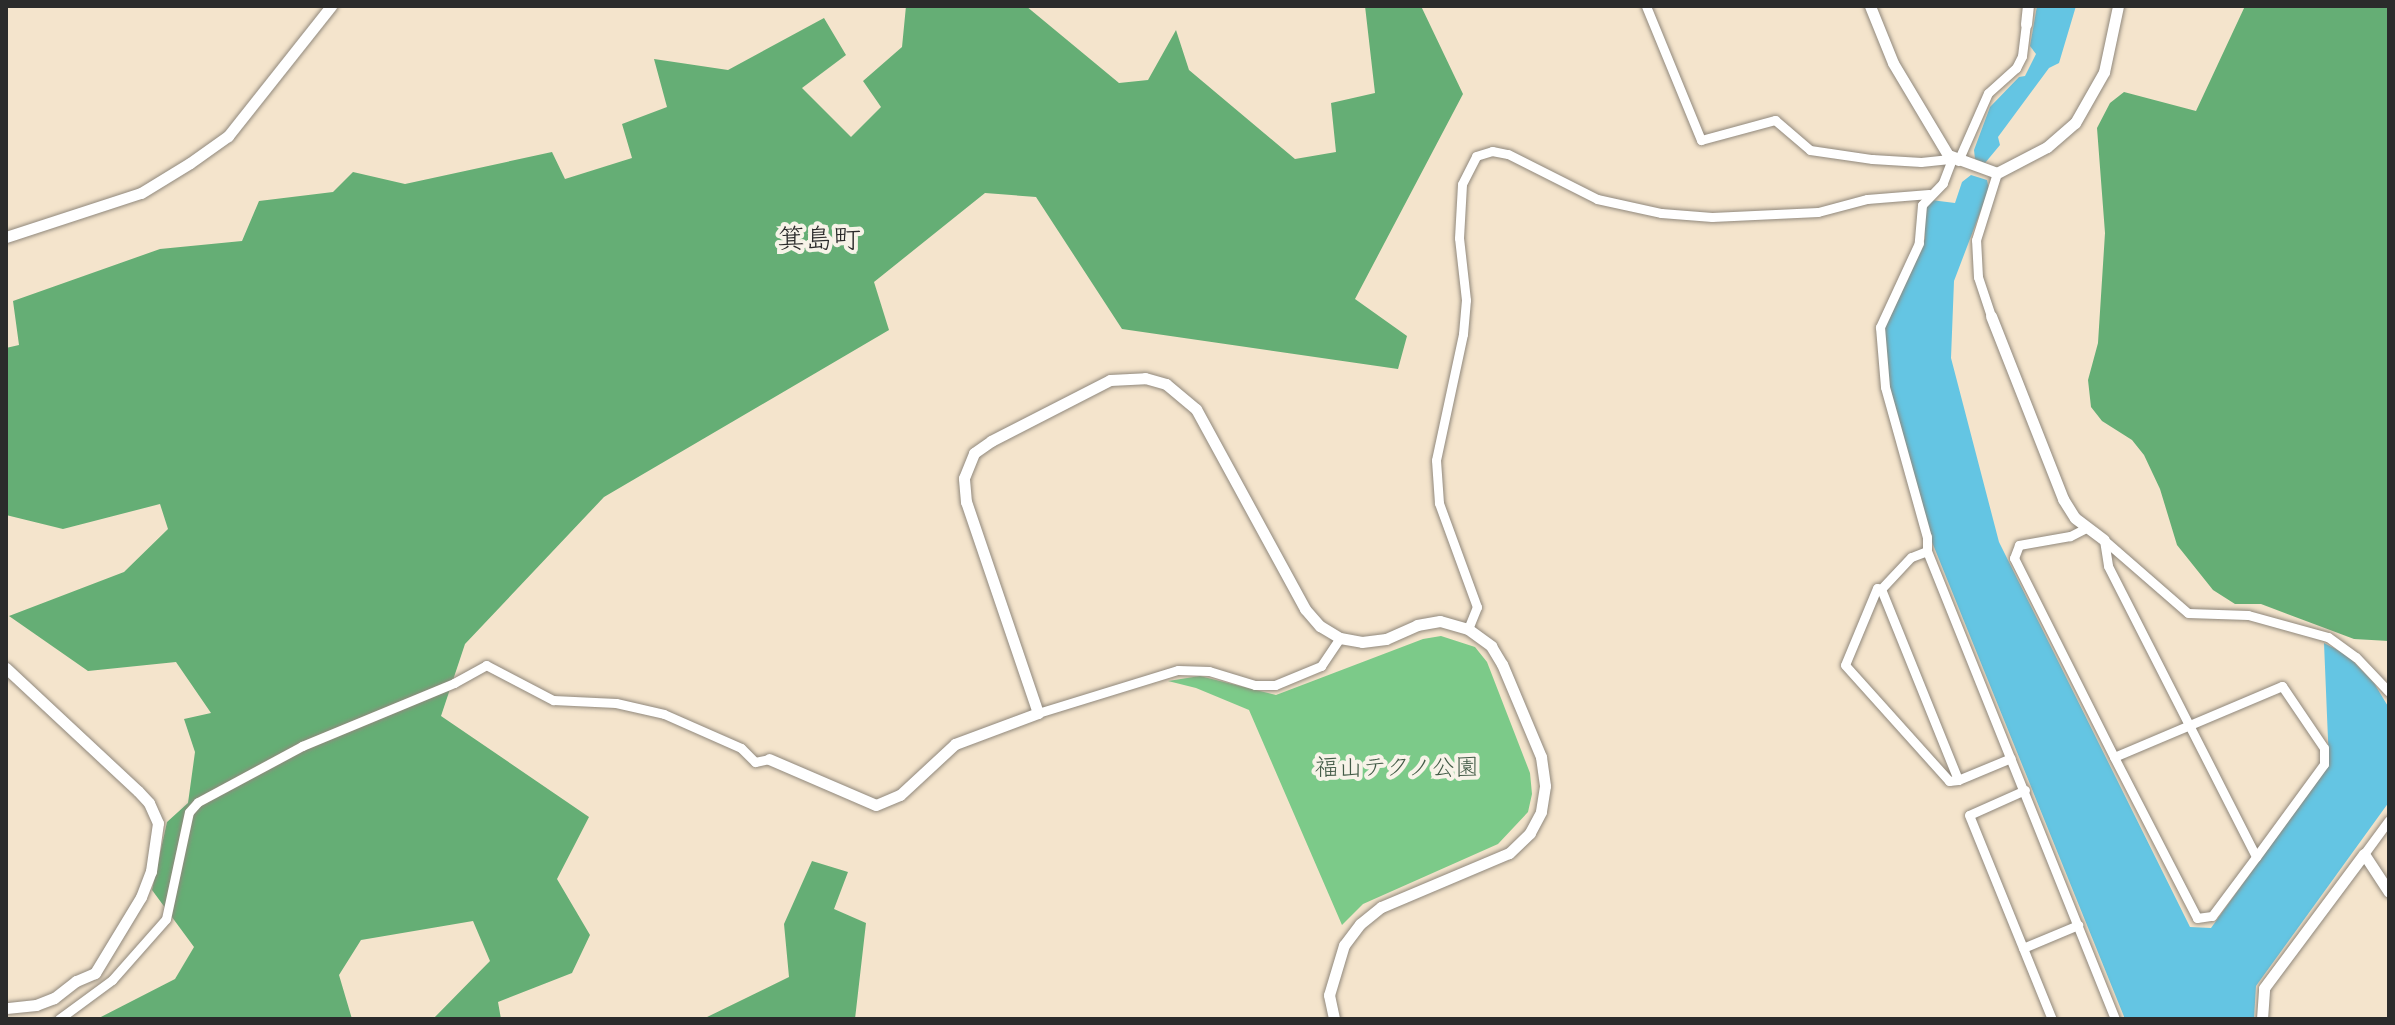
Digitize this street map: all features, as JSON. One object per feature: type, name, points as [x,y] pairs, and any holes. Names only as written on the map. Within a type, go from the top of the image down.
[{"type":"street","points":[[6,237],[141,193],[228,136],[331,6]]},
{"type":"street","points":[[1646,6],[1701,140],[1775,120],[1810,150],[1909,161],[1955,160],[1997,173],[2047,147],[2075,123],[2092,99],[2104,72],[2118,6]]},
{"type":"street","points":[[1870,6],[1893,63],[1955,160]]},
{"type":"street","points":[[2028,6],[2022,56],[2016,68],[1988,93],[1943,183],[1929,194],[1922,205],[1919,243],[1891,299],[1880,337],[1885,387],[1927,537],[1927,551],[2115,1019]]},
{"type":"street","points":[[1468,629],[1477,607],[1439,503],[1436,460],[1464,322],[1466,300],[1459,238],[1462,184],[1476,156],[1492,151],[1508,154],[1597,199],[1661,213],[1712,217],[1818,212],[1867,199],[1922,192],[1929,194]]},
{"type":"street","points":[[1997,173],[1976,240],[1978,277],[2049,467],[2075,518],[2188,613],[2248,615],[2328,637],[2356,657],[2389,692]]},
{"type":"street","points":[[1038,713],[966,502],[964,478],[974,453],[991,441],[1110,380],[1145,378],[1166,384],[1196,409],[1305,609],[1320,626],[1340,638],[1362,642],[1386,639],[1417,625],[1440,621],[1468,629],[1491,646],[1502,664],[1541,757],[1545,786],[1541,812],[1530,833],[1509,853],[1381,907],[1360,924],[1344,945],[1333,971],[1329,995],[1334,1019]]},
{"type":"street","points":[[2086,528],[2070,536],[2019,545],[2014,558],[2114,757],[2197,918],[2212,916],[2324,764],[2324,748],[2282,686],[2114,757]]},
{"type":"street","points":[[2104,540],[2108,566],[2256,857]]},
{"type":"street","points":[[1927,551],[1911,557],[1881,589],[1877,588],[1845,665],[1949,781],[2011,758]]},
{"type":"street","points":[[1881,589],[1958,780]]},
{"type":"street","points":[[59,1019],[107,985],[166,919],[189,812],[198,802],[302,746],[310,746],[363,720],[454,683],[486,665],[553,700],[616,703],[664,714],[741,748],[755,762],[769,759],[876,805],[900,795],[955,744],[1038,713],[1178,670],[1209,671],[1255,685],[1275,685],[1321,666],[1340,638]]},
{"type":"street","points":[[6,668],[138,791],[149,803],[158,823],[151,871],[141,897],[95,973],[76,981],[54,998],[36,1005],[6,1008]]},
{"type":"street","points":[[2025,790],[1969,815],[2052,1019]]},
{"type":"street","points":[[2262,1019],[2264,988],[2389,820]]},
{"type":"street","points":[[2364,854],[2389,892]]},
{"type":"street","points":[[2023,948],[2078,925]]},
{"type":"street","points":[[95,973],[107,985]]},
{"type":"green space","points":[[906,6],[1026,6],[1119,83],[1148,80],[1176,30],[1189,70],[1295,159],[1336,152],[1331,103],[1375,93],[1365,6],[1421,6],[1463,94],[1355,299],[1407,336],[1398,369],[1122,329],[1036,197],[985,193],[874,282],[889,330],[604,497],[465,644],[441,716],[589,817],[557,879],[590,935],[572,973],[498,1002],[501,1019],[433,1019],[490,961],[473,921],[361,940],[339,975],[352,1019],[97,1019],[175,979],[194,947],[152,890],[167,822],[188,803],[195,752],[184,719],[211,713],[176,662],[88,671],[9,616],[124,572],[168,529],[160,504],[63,529],[6,515],[6,348],[19,345],[13,301],[160,249],[242,241],[259,201],[333,192],[353,172],[405,184],[552,152],[565,179],[632,158],[622,124],[667,107],[654,59],[728,70],[824,18],[846,55],[802,88],[851,137],[881,107],[863,81],[902,47]]},
{"type":"green space","points":[[2245,6],[2389,6],[2389,641],[2354,639],[2261,604],[2235,604],[2213,590],[2177,545],[2160,489],[2144,455],[2132,440],[2102,421],[2091,407],[2088,380],[2098,343],[2105,233],[2097,128],[2110,103],[2124,92],[2196,111]]},
{"type":"green space","name":"福山テクノ公園","points":[[1441,636],[1475,647],[1487,662],[1530,773],[1532,794],[1528,812],[1498,844],[1363,904],[1342,925],[1249,710],[1196,688],[1168,681],[1200,676],[1276,695],[1423,639]]},
{"type":"green space","points":[[812,861],[848,872],[834,909],[866,923],[855,1019],[703,1019],[789,977],[784,924]]},
{"type":"water","points":[[2037,6],[2076,6],[2059,63],[2049,68],[1998,137],[2000,145],[1985,163],[1975,159],[1974,150],[1990,107],[2019,77],[2025,76],[2036,54],[2030,46]]},
{"type":"water","points":[[1971,175],[1987,180],[1989,189],[1954,281],[1951,358],[1999,542],[2190,927],[2211,928],[2329,764],[2324,643],[2347,655],[2374,683],[2389,708],[2389,802],[2256,986],[2254,1019],[2125,1019],[1932,542],[1888,381],[1883,329],[1925,239],[1925,207],[1931,200],[1955,203],[1962,182]]},
{"type":"district","name":"箕島町","points":[[819,240]]}]
